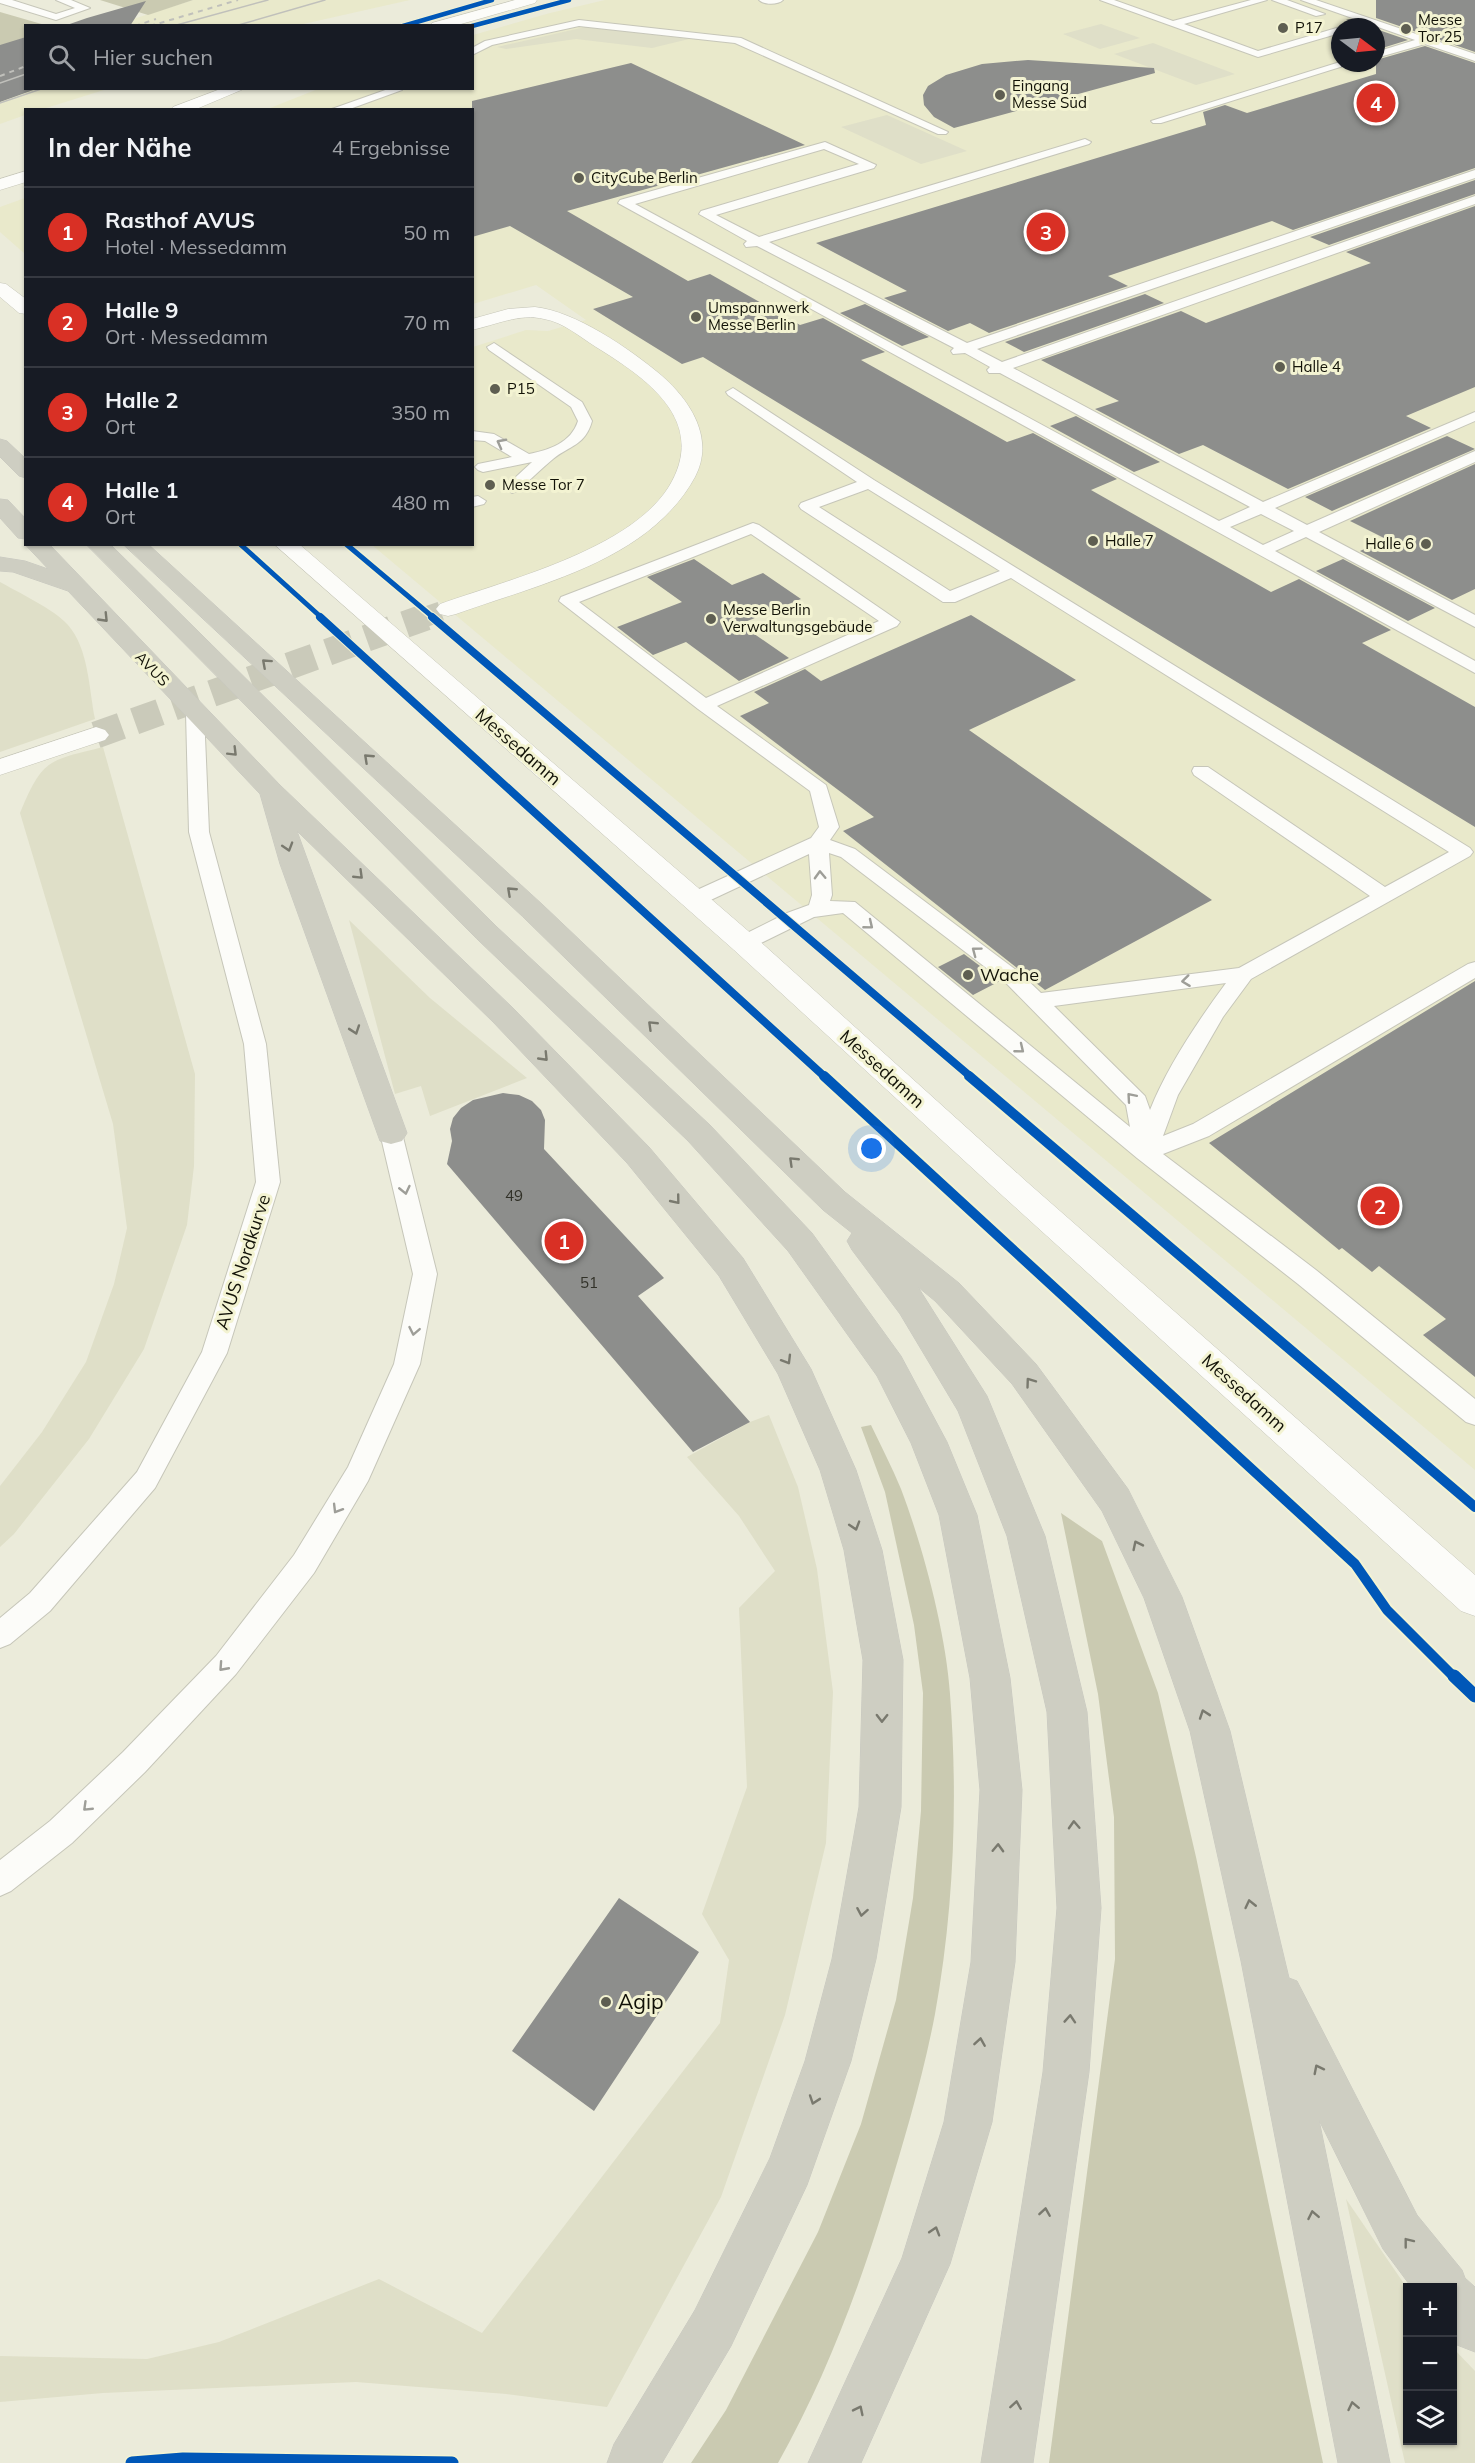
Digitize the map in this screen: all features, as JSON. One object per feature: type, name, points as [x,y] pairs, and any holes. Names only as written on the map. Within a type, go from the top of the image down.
[{"type":"highway","points":[[0,445],[23,468]]},
{"type":"highway","points":[[0,505],[24,531]]},
{"type":"highway","name":"AVUS","points":[[38,546],[271,791],[503,1015],[591,1105],[638,1155],[731,1267],[793,1369],[838,1470],[863,1550],[883,1660],[880,1807],[854,1959],[828,2061],[790,2168],[713,2328],[633,2463]]},
{"type":"highway","points":[[99,546],[487,933],[699,1133],[800,1242],[889,1366],[929,1442],[958,1515],[990,1678],[1001,1790],[993,1962],[968,2122],[925,2264],[834,2463]]},
{"type":"highway","points":[[136,546],[507,887],[834,1202],[947,1292],[1024,1374],[1115,1500],[1163,1597],[1210,1731],[1263,1960],[1364,2463]]},
{"type":"highway","points":[[0,564],[17,566],[74,586]]},
{"type":"highway","points":[[271,791],[294,864],[326,947],[391,1133]]},
{"type":"highway","points":[[834,1202],[912,1305],[974,1406],[1026,1536],[1067,1712],[1078,1908],[1066,2072],[1007,2463]]},
{"type":"highway","points":[[1263,1960],[1400,2232],[1440,2283]]},
{"type":"highway","points":[[1457,2304],[1475,2327]]},
{"type":"main road","points":[[444,24],[530,0]]},
{"type":"main road","points":[[185,108],[247,91]]},
{"type":"main road","points":[[215,108],[247,91]]},
{"type":"main road","points":[[0,168],[24,160]]},
{"type":"main road","points":[[0,185],[24,177]]},
{"type":"main road","points":[[0,288],[24,307]]},
{"type":"main road","points":[[448,609],[575,562],[617,543],[640,528],[668,503],[684,479],[692,457],[692,435],[685,415],[672,396],[650,375],[562,318],[542,313],[519,312],[474,324]]},
{"type":"main road","name":"Messedamm","points":[[292,546],[744,943],[1033,1206],[1475,1599]]},
{"type":"main road","points":[[0,767],[96,735]]},
{"type":"lane","points":[[10,1],[56,17],[86,8],[61,0]]},
{"type":"lane","points":[[764,0],[778,0]]},
{"type":"lane","points":[[1105,0],[1258,54],[1331,33]]},
{"type":"lane","points":[[1173,24],[1262,0]]},
{"type":"lane","points":[[1277,0],[1331,18]]},
{"type":"lane","points":[[1306,0],[1382,24],[1423,41],[1475,58]]},
{"type":"lane","points":[[474,51],[489,43],[579,23],[737,40],[942,132]]},
{"type":"lane","points":[[1385,35],[1403,41],[1423,41]]},
{"type":"lane","points":[[1385,52],[1423,41]]},
{"type":"lane","points":[[1157,121],[1331,68]]},
{"type":"lane","points":[[340,108],[393,90]]},
{"type":"lane","points":[[719,253],[1085,142]]},
{"type":"lane","points":[[1475,622],[965,348],[705,214],[870,165],[825,145],[624,203],[957,382],[1475,669]]},
{"type":"lane","points":[[922,364],[1475,174]]},
{"type":"lane","points":[[957,382],[1475,200]]},
{"type":"lane","points":[[483,467],[550,454],[570,444],[582,431],[585,421],[578,405],[494,347]]},
{"type":"lane","points":[[733,392],[869,483],[1471,853]]},
{"type":"lane","points":[[1217,526],[1475,416]]},
{"type":"lane","points":[[474,435],[489,437],[527,459]]},
{"type":"lane","points":[[512,488],[550,454]]},
{"type":"lane","points":[[1262,551],[1475,456]]},
{"type":"lane","points":[[869,483],[807,506],[949,598],[1012,572]]},
{"type":"lane","points":[[693,900],[818,842],[829,827],[819,789],[704,705],[567,601],[753,528],[891,622],[704,705]]},
{"type":"lane","name":"AVUS Nordkurve","points":[[0,1635],[40,1602],[146,1480],[214,1353],[268,1182],[255,1044],[200,832],[195,713]]},
{"type":"lane","points":[[1201,771],[1384,897]]},
{"type":"lane","points":[[818,842],[822,895],[818,908]]},
{"type":"lane","points":[[818,842],[848,853],[1013,978],[1038,1001],[1137,1102],[1145,1152]]},
{"type":"lane","points":[[1038,1001],[1244,974],[1384,897],[1471,853]]},
{"type":"lane","points":[[744,943],[818,908],[832,905],[848,907],[1145,1152],[1307,1277],[1475,1414]]},
{"type":"lane","points":[[1145,1152],[1201,1130],[1475,969]]},
{"type":"lane","points":[[1145,1152],[1167,1095],[1215,1013],[1244,974]]},
{"type":"lane","points":[[0,1880],[61,1832],[134,1762],[226,1665],[304,1564],[359,1473],[407,1364],[425,1274],[391,1133]]},
{"type":"shaded area","points":[[100,0],[193,0],[148,15]]},
{"type":"shaded area","points":[[193,0],[410,0],[303,24],[117,24]]},
{"type":"shaded area","points":[[605,0],[1475,0],[1475,1470],[373,546],[474,546],[474,347],[526,330],[548,331],[586,320],[536,285],[474,304],[474,108],[270,108],[315,90],[474,90],[474,35]]},
{"type":"shaded area","points":[[0,12],[42,24],[24,24],[24,54],[0,63]]},
{"type":"shaded area","points":[[1101,24],[1140,38],[1100,49],[1063,34]]},
{"type":"shaded area","points":[[585,27],[689,39],[652,48],[576,39],[506,49],[497,47]]},
{"type":"shaded area","points":[[1153,43],[1235,74],[1196,85],[1114,54]]},
{"type":"shaded area","points":[[0,63],[24,86],[24,90],[104,90],[46,108],[24,108],[24,115],[0,124]]},
{"type":"shaded area","points":[[887,115],[967,151],[921,164],[841,127]]},
{"type":"shaded area","points":[[24,198],[24,253],[0,232],[0,207]]},
{"type":"shaded area","points":[[0,582],[54,613],[68,625],[75,635],[87,670],[95,719],[0,752]]},
{"type":"shaded area","points":[[103,747],[195,1074],[194,1166],[187,1225],[144,1349],[89,1439],[14,1534],[0,1547],[0,1486],[42,1432],[86,1362],[114,1284],[127,1228],[113,1124],[20,813],[35,781],[50,765],[70,755]]},
{"type":"shaded area","points":[[349,920],[430,998],[527,1078],[430,1116],[421,1086],[395,1094]]},
{"type":"shaded area","points":[[769,1415],[798,1487],[817,1569],[833,1692],[826,1843],[785,2015],[721,2197],[607,2407],[506,2394],[356,2382],[103,2393],[0,2402],[0,2356],[147,2359],[219,2342],[379,2279],[482,2333],[720,2023],[729,1960],[702,1914],[747,1787],[739,1608],[775,1571],[739,1516],[687,1457],[750,1422]]},
{"type":"shaded area","points":[[871,1425],[901,1489],[917,1537],[939,1618],[948,1670],[954,1774],[953,1854],[946,1935],[935,2014],[906,2133],[863,2270],[839,2336],[795,2432],[778,2463],[691,2463],[726,2410],[818,2232],[861,2124],[896,2000],[913,1898],[921,1811],[923,1693],[914,1625],[885,1492],[861,1427]]},
{"type":"shaded area","points":[[1061,1513],[1102,1541],[1158,1693],[1196,1857],[1323,2463],[1049,2463],[1115,1959],[1114,1817],[1098,1694]]},
{"type":"shaded area","points":[[1346,2199],[1404,2283],[1403,2445],[1457,2445],[1457,2352],[1475,2371],[1475,2463],[1405,2463]]},
{"type":"building","points":[[1376,0],[1475,0],[1475,52],[1385,21],[1385,18],[1376,18]]},
{"type":"building","points":[[146,1],[131,24],[70,24]]},
{"type":"building","points":[[1385,32],[1408,40],[1385,47]]},
{"type":"building","points":[[24,38],[24,90],[33,90],[0,102],[0,45]]},
{"type":"building","points":[[1425,46],[1475,63],[1475,168],[1293,230],[1272,221],[1108,276],[1128,286],[989,333],[970,323],[948,331],[884,298],[907,291],[816,243],[1206,125],[1203,112],[1225,105],[1247,113],[1376,74],[1376,72],[1385,72],[1385,57]]},
{"type":"building","name":"Eingang Messe Süd","points":[[1028,60],[1154,68],[1155,73],[954,128],[934,117],[924,105],[923,95],[928,86],[946,75],[982,64]]},
{"type":"building","name":"Halle 7","points":[[631,63],[805,145],[567,211],[688,281],[710,274],[800,325],[823,318],[885,352],[861,360],[1007,442],[1033,433],[1117,479],[1091,490],[1271,592],[1299,579],[1391,630],[1362,643],[1475,707],[1475,827],[703,357],[682,364],[593,309],[633,297],[510,226],[474,236],[474,108],[472,108],[472,101]]},
{"type":"building","points":[[1475,180],[1475,194],[1329,245],[1310,237]]},
{"type":"building","name":"Halle 4","points":[[1475,206],[1475,387],[1406,416],[1431,428],[1288,489],[1203,445],[1179,454],[1095,409],[1119,401],[1041,360],[1181,311],[1206,323],[1371,263],[1346,252]]},
{"type":"building","points":[[1145,294],[1164,303],[1024,352],[1005,342]]},
{"type":"building","points":[[865,304],[929,337],[902,346],[840,313]]},
{"type":"building","points":[[1076,416],[1160,462],[1134,472],[1050,426]]},
{"type":"building","points":[[1447,436],[1475,449],[1332,511],[1305,497]]},
{"type":"building","points":[[1475,464],[1475,589],[1452,600],[1360,551],[1386,539],[1350,521]]},
{"type":"building","name":"Messe Berlin Verwaltungsgebäude","points":[[694,559],[732,585],[763,573],[801,599],[740,624],[789,658],[739,681],[686,642],[653,655],[617,627],[682,602],[647,577]]},
{"type":"building","points":[[1343,559],[1435,608],[1408,621],[1316,571]]},
{"type":"building","points":[[971,615],[1076,680],[969,730],[1212,900],[1045,990],[843,831],[874,817],[740,716],[769,703],[754,692],[805,669],[821,681]]},
{"type":"building","name":"Wache","points":[[964,954],[1000,981],[973,995],[938,967]]},
{"type":"building","points":[[1475,981],[1475,1377],[1423,1335],[1446,1319],[1379,1266],[1372,1272],[1342,1248],[1339,1250],[1209,1143]]},
{"type":"building","points":[[503,1093],[519,1095],[532,1101],[541,1110],[545,1120],[544,1149],[664,1278],[638,1296],[750,1422],[693,1452],[447,1164],[452,1141],[450,1129],[453,1118],[461,1108],[473,1100]]},
{"type":"building","name":"Agip","points":[[619,1898],[699,1952],[594,2111],[512,2051]]},
{"type":"tunnel","points":[[422,618],[448,609]]},
{"type":"tunnel","points":[[96,735],[426,617]]},
{"type":"tram line","points":[[180,24],[268,0]]},
{"type":"tram line","points":[[242,24],[325,0]]},
{"type":"tram line","points":[[0,83],[24,75]]},
{"type":"tram line","points":[[0,103],[38,90]]},
{"type":"railway","points":[[157,24],[238,0]]},
{"type":"railway","points":[[141,24],[156,19]]},
{"type":"railway","points":[[0,76],[24,67]]},
{"type":"cycle path","points":[[410,24],[492,0]]},
{"type":"cycle path","points":[[474,25],[569,0]]},
{"type":"cycle path","points":[[242,546],[759,1016],[1355,1564],[1387,1610],[1411,1636],[1475,1696]]},
{"type":"cycle path","points":[[348,546],[1475,1507]]},
{"type":"cycle path","points":[[132,2463],[183,2459],[452,2463]]},
{"type":"place","name":"P17","points":[[1283,28]]},
{"type":"place","name":"Messe Tor 25","points":[[1406,29]]},
{"type":"place","name":"Eingang Messe Süd","points":[[1000,95]]},
{"type":"place","name":"Halle 1","points":[[1376,103]]},
{"type":"place","name":"CityCube Berlin","points":[[579,178]]},
{"type":"place","name":"Halle 2","points":[[1046,232]]},
{"type":"place","name":"Umspannwerk Messe Berlin","points":[[696,317]]},
{"type":"place","name":"Halle 4","points":[[1280,367]]},
{"type":"place","name":"P15","points":[[495,389]]},
{"type":"place","name":"Messe Tor 7","points":[[490,485]]},
{"type":"place","name":"Halle 7","points":[[1093,541]]},
{"type":"place","name":"Halle 6","points":[[1426,544]]},
{"type":"place","name":"Messe Berlin Verwaltungsgebäude","points":[[711,619]]},
{"type":"place","name":"Wache","points":[[968,975]]},
{"type":"place","name":"Halle 9","points":[[1380,1206]]},
{"type":"place","name":"Rasthof AVUS","points":[[564,1241]]},
{"type":"place","name":"Agip","points":[[606,2002]]}]
